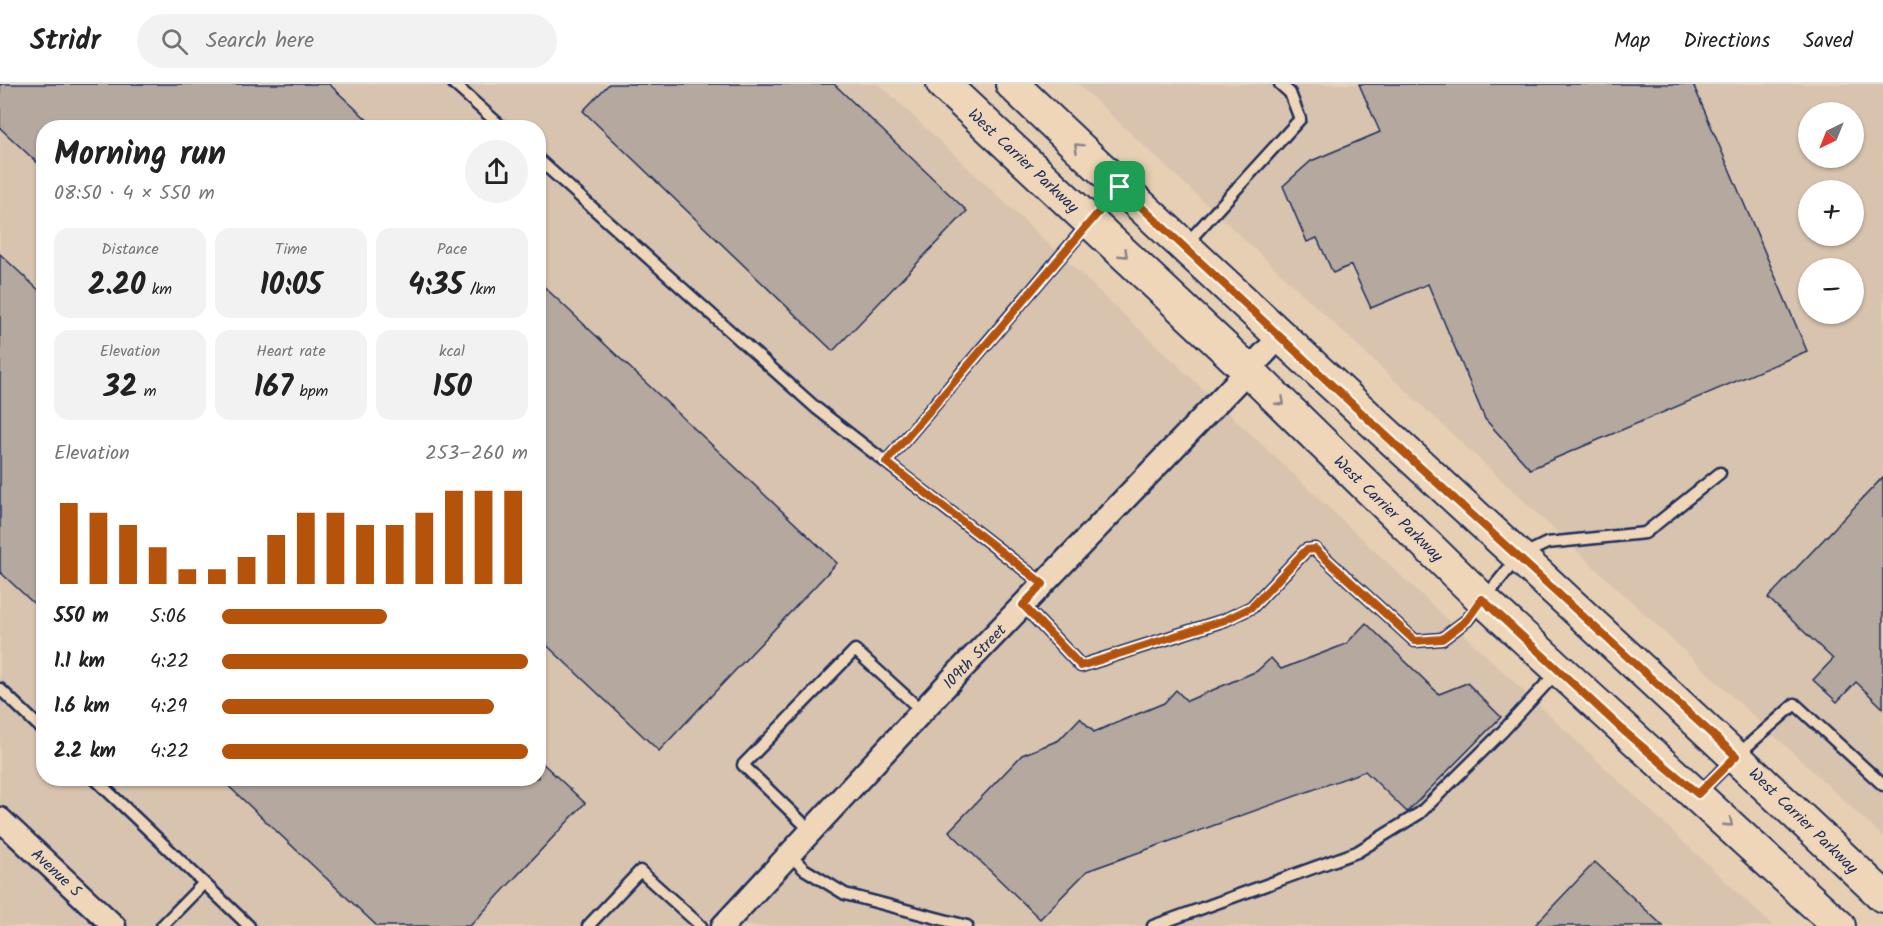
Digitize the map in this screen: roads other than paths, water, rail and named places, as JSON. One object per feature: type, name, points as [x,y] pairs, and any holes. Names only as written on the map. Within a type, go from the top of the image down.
[{"type":"main road","name":"West Carrier Parkway","points":[[943,84],[1249,371],[1482,599],[1698,794],[1839,926]]},
{"type":"main road","name":"West Carrier Parkway","points":[[1012,84],[1280,337],[1736,756],[1883,896]]},
{"type":"street","name":"109th Street","points":[[723,926],[922,711],[1280,337]]},
{"type":"street","name":"Avenue S","points":[[0,819],[114,926]]},
{"type":"lane","points":[[454,84],[494,120]]},
{"type":"lane","points":[[1184,247],[1300,119],[1290,93],[1280,84]]},
{"type":"lane","points":[[546,166],[816,408],[1043,584]]},
{"type":"lane","points":[[886,462],[1120,187]]},
{"type":"lane","points":[[1023,605],[1081,666],[1225,620],[1252,607],[1306,550],[1315,549],[1415,641],[1442,639],[1467,620],[1518,557],[1546,543],[1645,533],[1720,473]]},
{"type":"lane","points":[[811,831],[743,765],[855,650],[922,711]]},
{"type":"lane","points":[[1153,926],[1358,852],[1411,819],[1502,732],[1559,669]]},
{"type":"lane","points":[[0,689],[36,723]]},
{"type":"lane","points":[[1698,794],[1736,756],[1795,704],[1883,785]]},
{"type":"lane","points":[[102,786],[249,926]]},
{"type":"lane","points":[[789,854],[804,869],[845,894],[967,926]]},
{"type":"lane","points":[[588,926],[640,871],[701,926]]},
{"type":"lane","points":[[162,926],[204,883]]}]
